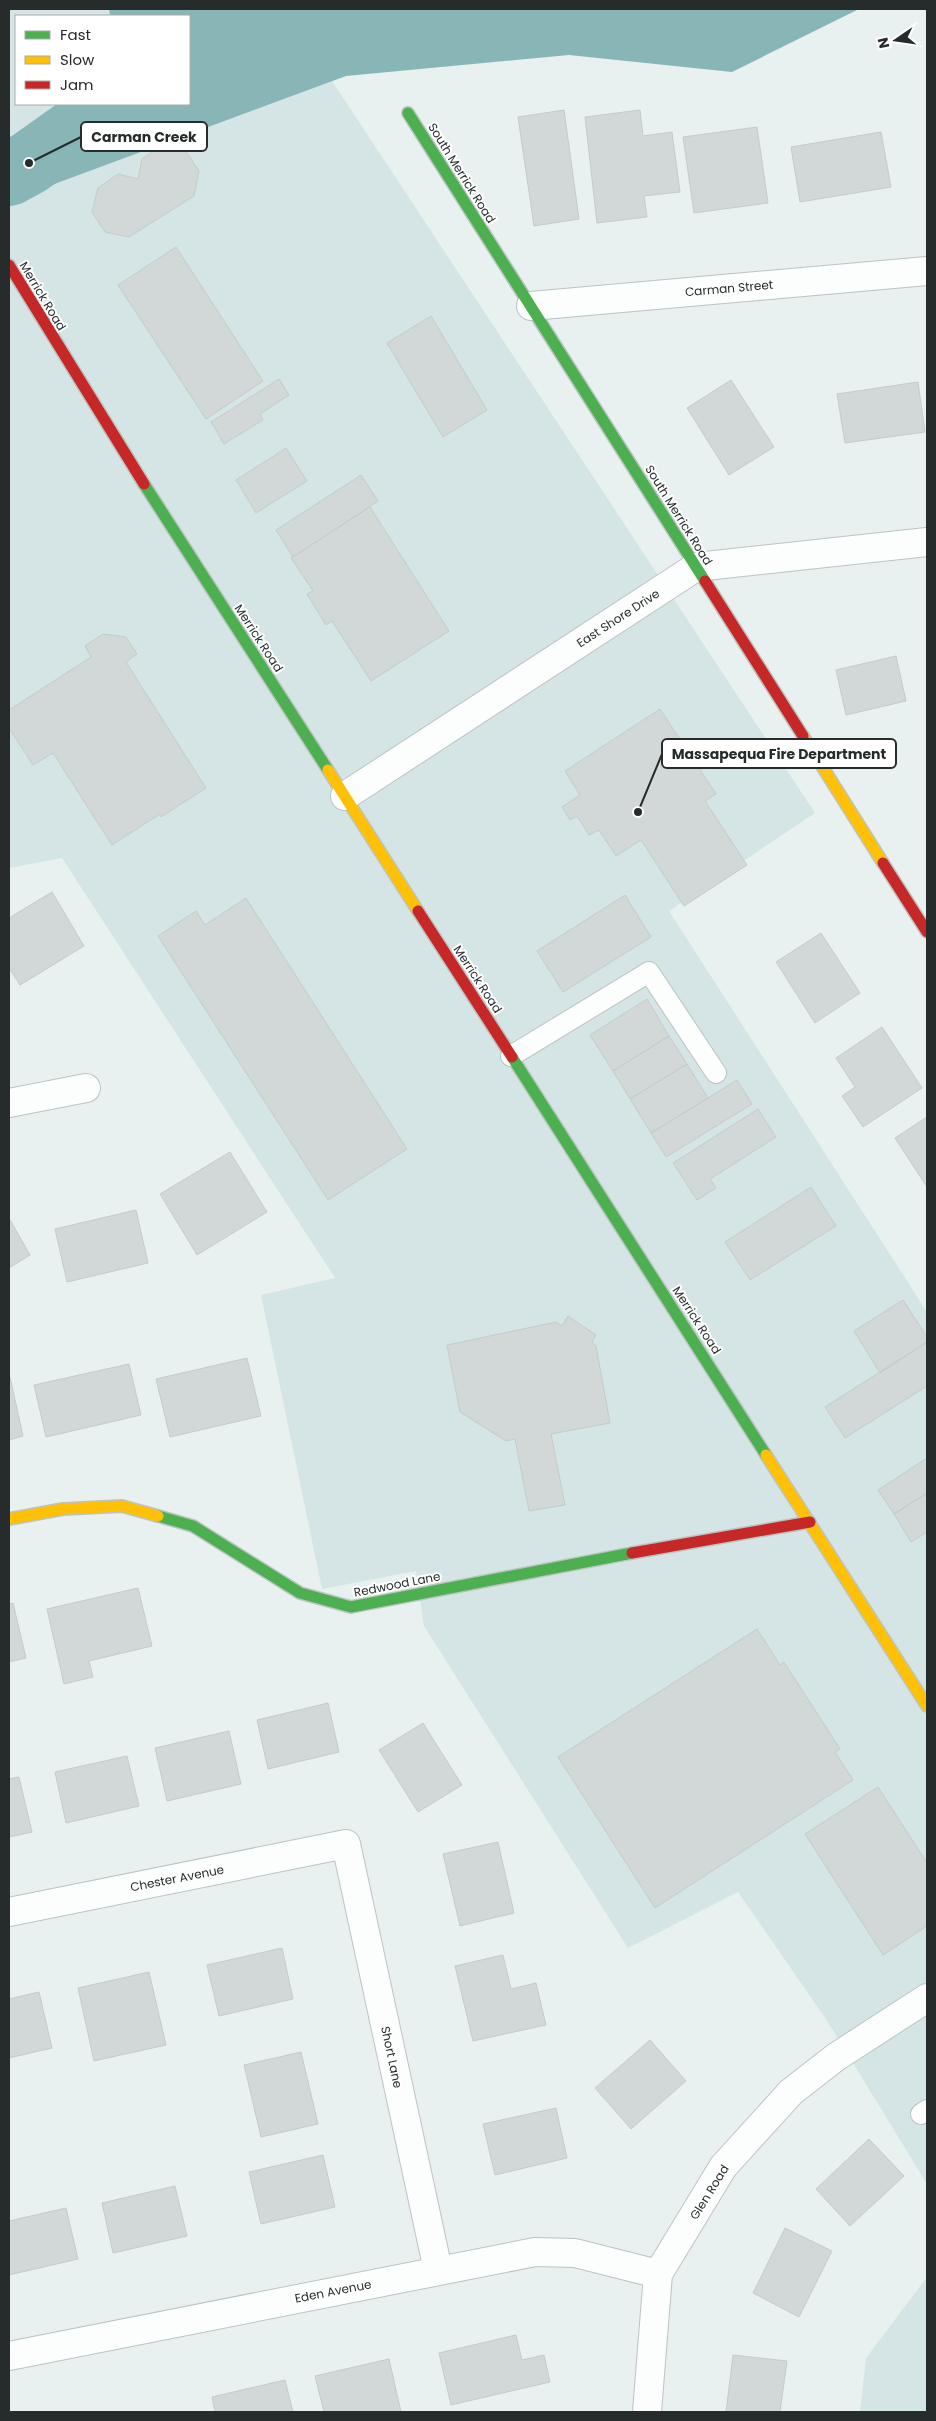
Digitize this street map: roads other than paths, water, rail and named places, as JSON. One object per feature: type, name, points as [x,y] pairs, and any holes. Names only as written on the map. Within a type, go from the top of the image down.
[{"type":"street","name":"South Merrick Road","points":[[408,113],[927,932]]},
{"type":"street","name":"Merrick Road","points":[[9,265],[26,296],[166,520],[346,796],[927,1706]]},
{"type":"street","name":"Carman Street","points":[[530,306],[927,270]]},
{"type":"street","name":"East Shore Drive","points":[[346,796],[696,567],[927,542]]},
{"type":"street","points":[[9,1103],[86,1088]]},
{"type":"street","name":"Redwood Lane","points":[[9,1519],[63,1509],[122,1506],[193,1526],[300,1593],[351,1607],[633,1553],[810,1522]]},
{"type":"street","name":"Chester Avenue","points":[[9,1912],[346,1844]]},
{"type":"street","name":"Short Lane","points":[[346,1844],[438,2270]]},
{"type":"street","name":"Glen Road","points":[[647,2412],[658,2274],[723,2167],[791,2092],[836,2057],[927,1998]]},
{"type":"street","name":"Eden Avenue","points":[[9,2356],[438,2270],[542,2252],[575,2253],[658,2274]]},
{"type":"lane","points":[[511,1056],[649,972],[716,1074]]},
{"type":"water","points":[[109,9],[859,9],[732,72],[569,55],[346,76],[41,189],[17,137],[68,105],[190,105],[190,15],[110,15]]},
{"type":"waterway","points":[[9,174],[29,163],[111,105]]},
{"type":"place","name":"Carman Creek","points":[[29,163]]},
{"type":"place","name":"Massapequa Fire Department","points":[[638,812]]}]
